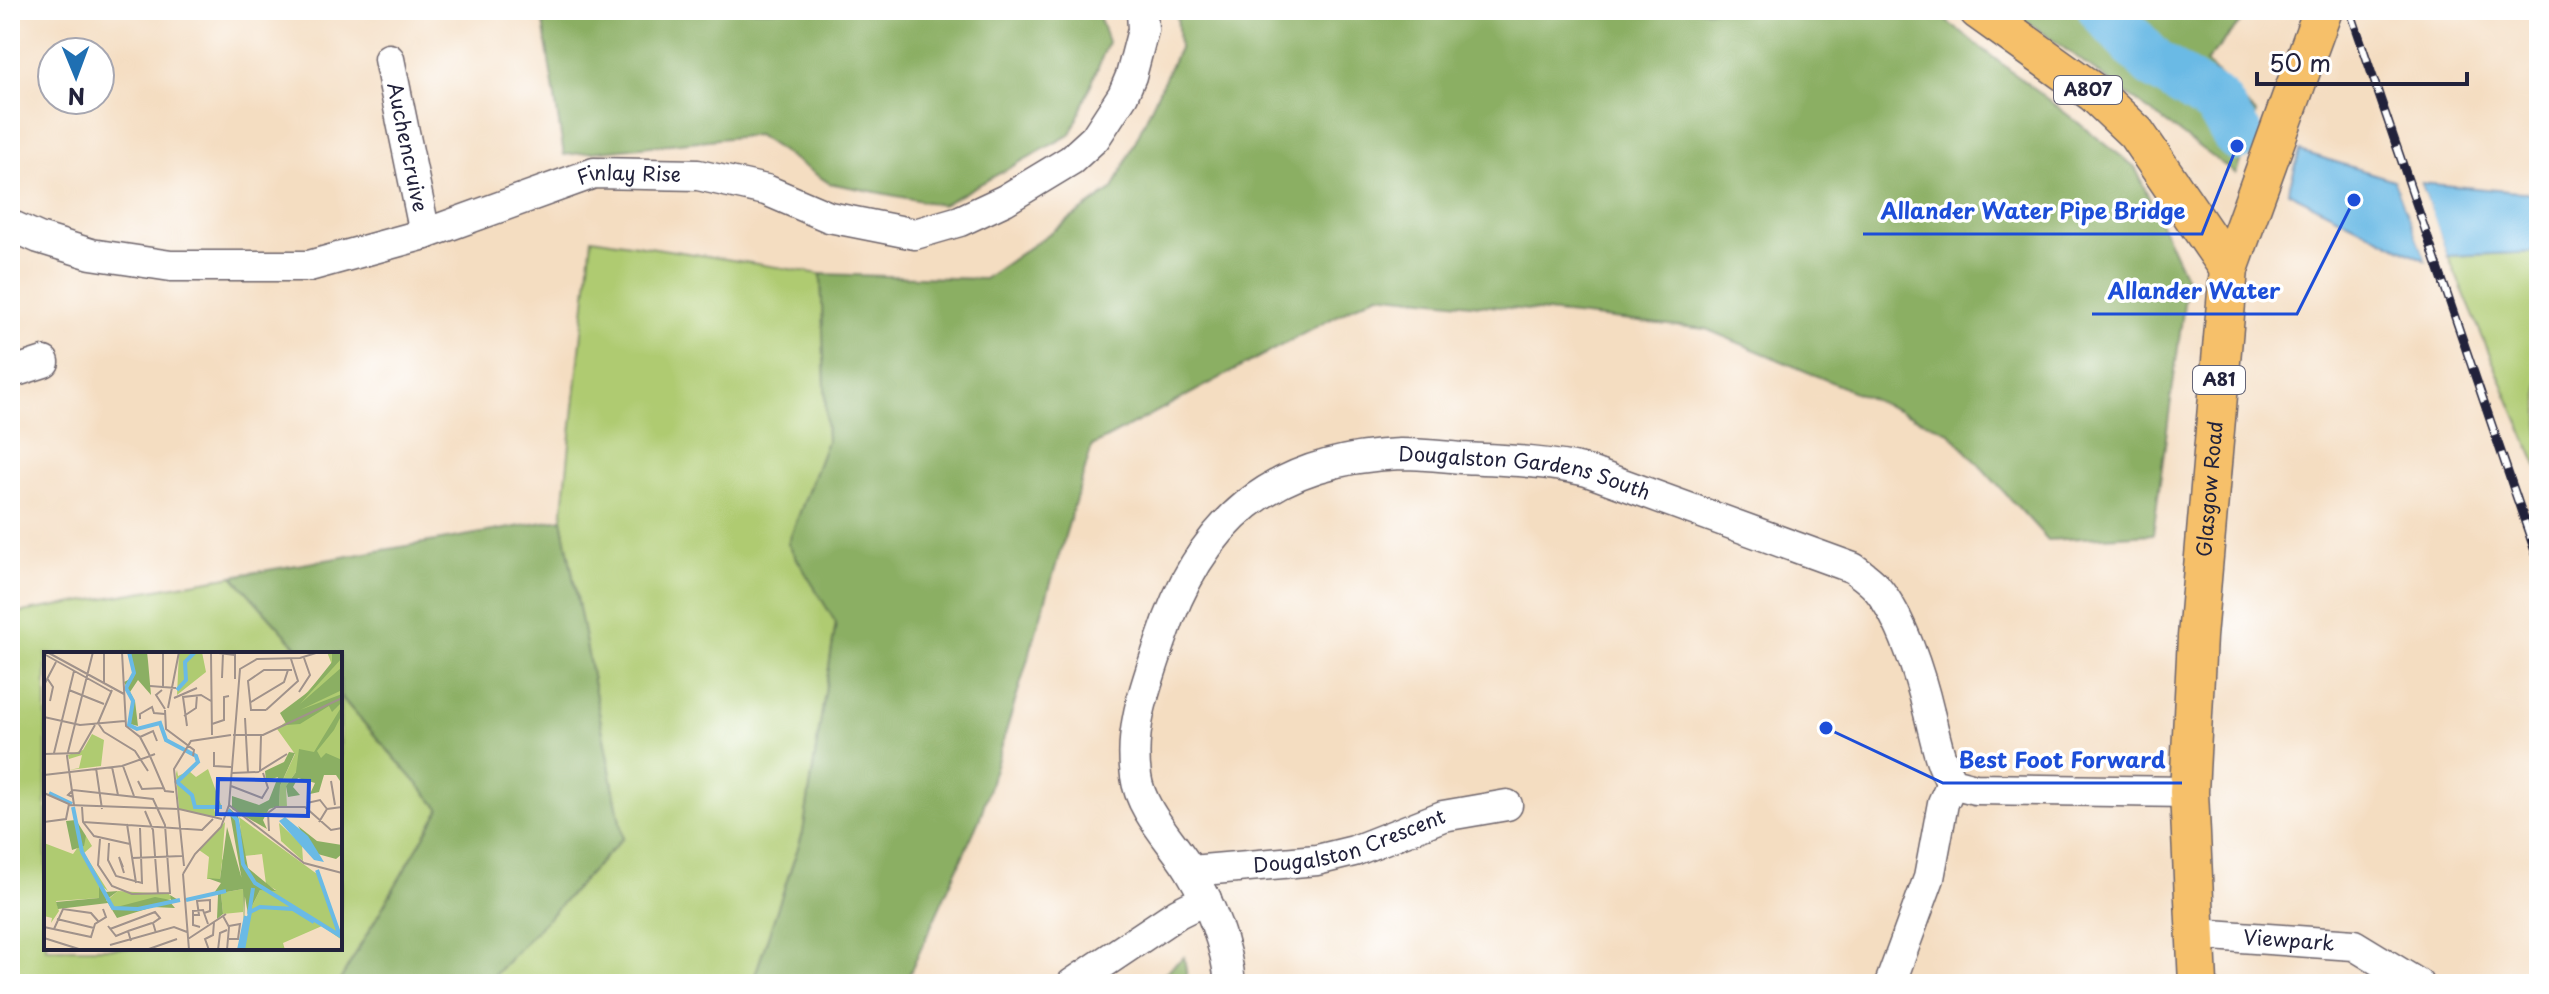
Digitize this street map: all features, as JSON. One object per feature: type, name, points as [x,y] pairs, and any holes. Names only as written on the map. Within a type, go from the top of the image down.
[{"type":"main road","name":"A807","points":[[1978,10],[2094,93],[2136,133],[2229,269]]},
{"type":"main road","name":"Glasgow Road","points":[[2198,984],[2189,792],[2197,637],[2229,269],[2323,10]]},
{"type":"street","name":"Finlay Rise","points":[[10,225],[39,238],[91,254],[185,266],[309,266],[425,234],[594,173],[698,175],[766,190],[829,217],[915,234],[960,221],[1005,200],[1071,160],[1095,138],[1123,95],[1131,76],[1143,30],[1142,10]]},
{"type":"street","name":"Auchencruive","points":[[389,59],[425,234]]},
{"type":"street","points":[[10,373],[44,362]]},
{"type":"street","name":"Dougalston Gardens South","points":[[1230,984],[1222,945],[1206,899],[1147,806],[1136,780],[1134,754],[1139,708],[1168,618],[1203,552],[1228,519],[1279,483],[1305,470],[1361,458],[1401,454],[1553,463],[1601,476],[1853,568],[1875,585],[1888,604],[1926,699],[1944,771],[1952,783]]},
{"type":"street","points":[[1890,984],[1926,890],[1943,803],[1952,783],[1975,789],[2189,792]]},
{"type":"street","name":"Dougalston Crescent","points":[[1191,871],[1317,860],[1354,851],[1443,816],[1507,805]]},
{"type":"street","points":[[1072,984],[1178,913],[1206,899]]},
{"type":"street","name":"Viewpark","points":[[2197,934],[2354,945],[2418,984]]},
{"type":"green space","points":[[541,10],[1097,10],[1108,42],[1071,134],[942,205],[829,183],[757,135],[564,155]]},
{"type":"green space","points":[[1177,10],[1932,10],[2135,167],[2187,281],[2153,534],[2048,540],[1949,432],[1706,329],[1378,294],[1092,446],[980,818],[905,984],[752,984],[803,833],[836,623],[788,544],[827,441],[821,274],[984,279],[1113,189],[1179,48]]},
{"type":"green space","points":[[2012,10],[2251,10],[2206,62],[2256,114],[2236,174]]},
{"type":"green space","points":[[592,238],[821,274],[827,441],[788,544],[836,622],[803,833],[752,984],[486,984],[623,838],[562,519]]},
{"type":"green space","points":[[2539,252],[2539,470],[2448,256]]},
{"type":"green space","points":[[562,519],[623,838],[486,984],[338,984],[440,809],[342,698],[342,652],[301,652],[233,576]]},
{"type":"green space","points":[[233,576],[301,652],[44,652],[44,950],[342,950],[342,698],[440,809],[338,984],[56,984],[10,971],[10,614]]},
{"type":"green space","points":[[1184,957],[1188,984],[1151,984]]},
{"type":"green space","points":[[10,971],[56,984],[10,984]]},
{"type":"water","points":[[2300,151],[2394,180],[2426,261],[2288,192]]},
{"type":"water","points":[[2421,183],[2539,194],[2539,252],[2447,256]]},
{"type":"pier","points":[[2393,176],[2398,179],[2430,260],[2426,261]]},
{"type":"pier","points":[[2419,179],[2447,256],[2444,257],[2417,184]]},
{"type":"waterway","points":[[2103,10],[2154,64],[2217,103],[2238,136]]},
{"type":"railway","points":[[2350,10],[2539,563]]},
{"type":"place","name":"Allander Water Pipe Bridge","points":[[2237,146]]},
{"type":"place","name":"Allander Water","points":[[2354,200]]},
{"type":"place","name":"Best Foot Forward","points":[[1826,728]]}]
